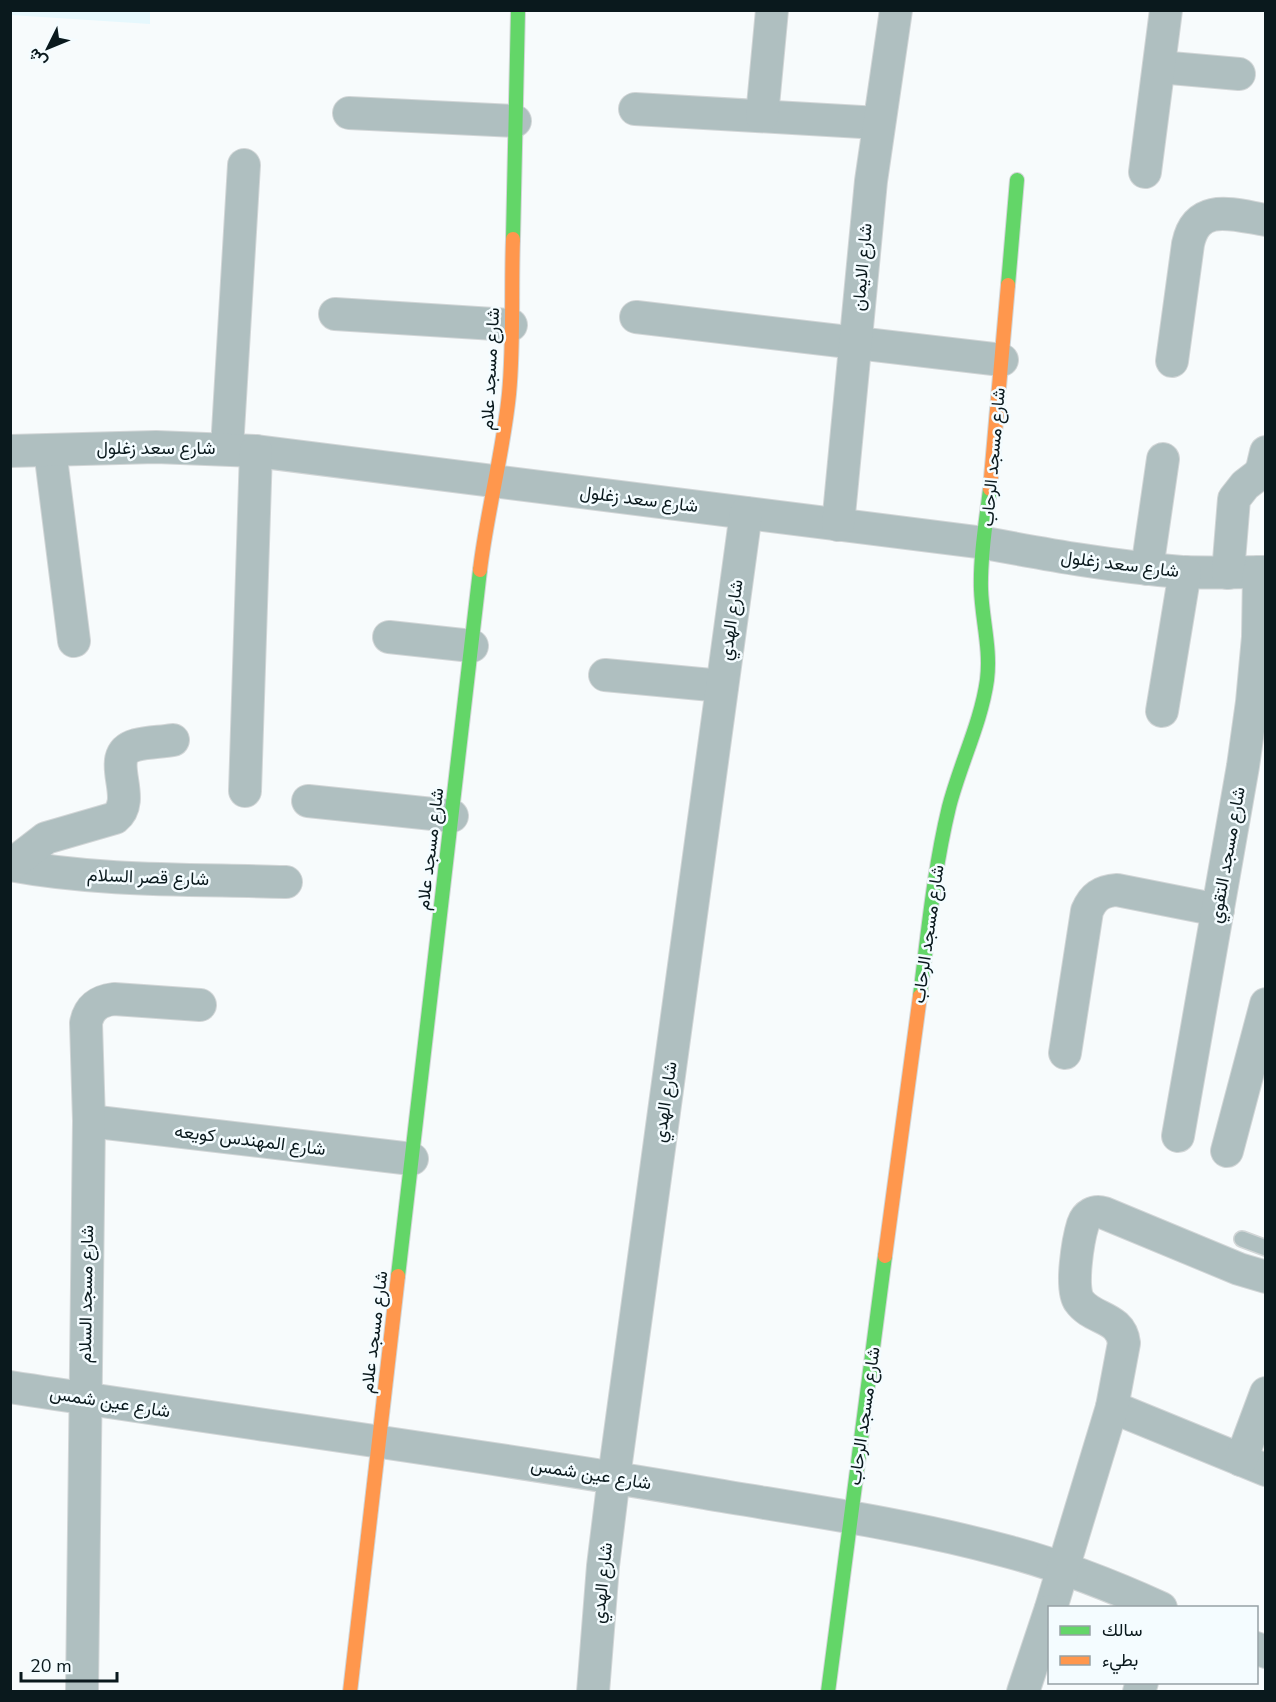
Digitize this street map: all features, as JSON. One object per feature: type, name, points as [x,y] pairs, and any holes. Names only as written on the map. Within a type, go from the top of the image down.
[{"type":"street","name":"شارع مسجد علام","points":[[350,1692],[484,536],[507,421],[518,10]]},
{"type":"street","points":[[762,116],[772,10]]},
{"type":"street","name":"شارع الايمان","points":[[838,525],[862,263],[896,10]]},
{"type":"street","points":[[1145,172],[1166,10]]},
{"type":"street","points":[[1159,67],[1239,74]]},
{"type":"street","points":[[635,109],[879,123]]},
{"type":"street","points":[[349,113],[515,121]]},
{"type":"street","points":[[244,165],[241,449],[245,791]]},
{"type":"street","name":"شارع مسجد الرحاب","points":[[828,1692],[937,865],[946,820],[982,702],[988,669],[987,637],[980,597],[1017,180]]},
{"type":"street","points":[[1172,361],[1188,244],[1194,228],[1199,221],[1214,213],[1266,220]]},
{"type":"street","points":[[335,314],[511,325]]},
{"type":"street","points":[[636,317],[1002,360]]},
{"type":"street","name":"شارع سعد زغلول","points":[[10,451],[156,447],[241,449],[985,543],[1054,556],[1147,569],[1185,572],[1262,572]]},
{"type":"street","points":[[50,450],[74,641]]},
{"type":"street","points":[[1228,573],[1234,499],[1245,485],[1258,476],[1266,452]]},
{"type":"street","points":[[1147,569],[1163,459]]},
{"type":"street","name":"شارع الهدي","points":[[593,1692],[603,1566],[614,1477],[746,513]]},
{"type":"street","points":[[1162,711],[1185,572]]},
{"type":"street","name":"شارع مسجد التقوي","points":[[1178,1136],[1243,766],[1252,702],[1262,572]]},
{"type":"street","points":[[389,637],[472,646]]},
{"type":"street","points":[[605,675],[722,686]]},
{"type":"street","points":[[11,864],[46,838],[115,818],[121,814],[126,801],[120,763],[125,752],[135,745],[173,740]]},
{"type":"street","points":[[308,801],[452,816]]},
{"type":"street","name":"شارع قصر السلام","points":[[11,864],[97,876],[286,882]]},
{"type":"street","points":[[1065,1053],[1087,911],[1095,897],[1109,890],[1117,890],[1218,910]]},
{"type":"street","name":"شارع مسجد السلام","points":[[82,1692],[89,1120],[86,1023],[92,1009],[98,1003],[114,999],[200,1005]]},
{"type":"street","points":[[1227,1151],[1266,1004]]},
{"type":"street","name":"شارع المهندس كويعه","points":[[89,1120],[412,1159]]},
{"type":"street","points":[[1051,1606],[1112,1407],[1123,1350],[1123,1336],[1115,1324],[1084,1307],[1075,1294],[1074,1285],[1083,1223],[1094,1212],[1104,1213],[1239,1269],[1266,1277]]},
{"type":"street","name":"شارع عين شمس","points":[[10,1387],[614,1477],[955,1538],[1064,1568],[1156,1606]]},
{"type":"street","points":[[1112,1407],[1253,1465],[1266,1393]]},
{"type":"street","points":[[1023,1692],[1048,1615]]},
{"type":"lane","points":[[1242,1239],[1266,1248]]},
{"type":"shaded area","points":[[10,11],[150,11],[150,24],[11,15]]},
{"type":"traffic: fast","points":[[513,239],[518,10]]},
{"type":"traffic: fast","points":[[1008,285],[1017,180]]},
{"type":"traffic: fast","points":[[920,996],[944,830],[949,807],[980,712],[987,680],[988,657],[981,577],[990,489]]},
{"type":"traffic: fast","points":[[398,1276],[480,570]]},
{"type":"traffic: fast","points":[[828,1692],[885,1256]]},
{"type":"traffic: slow","points":[[480,570],[509,394],[513,239]]},
{"type":"traffic: slow","points":[[990,489],[1008,285]]},
{"type":"traffic: slow","points":[[885,1256],[920,996]]},
{"type":"traffic: slow","points":[[350,1692],[398,1276]]}]
